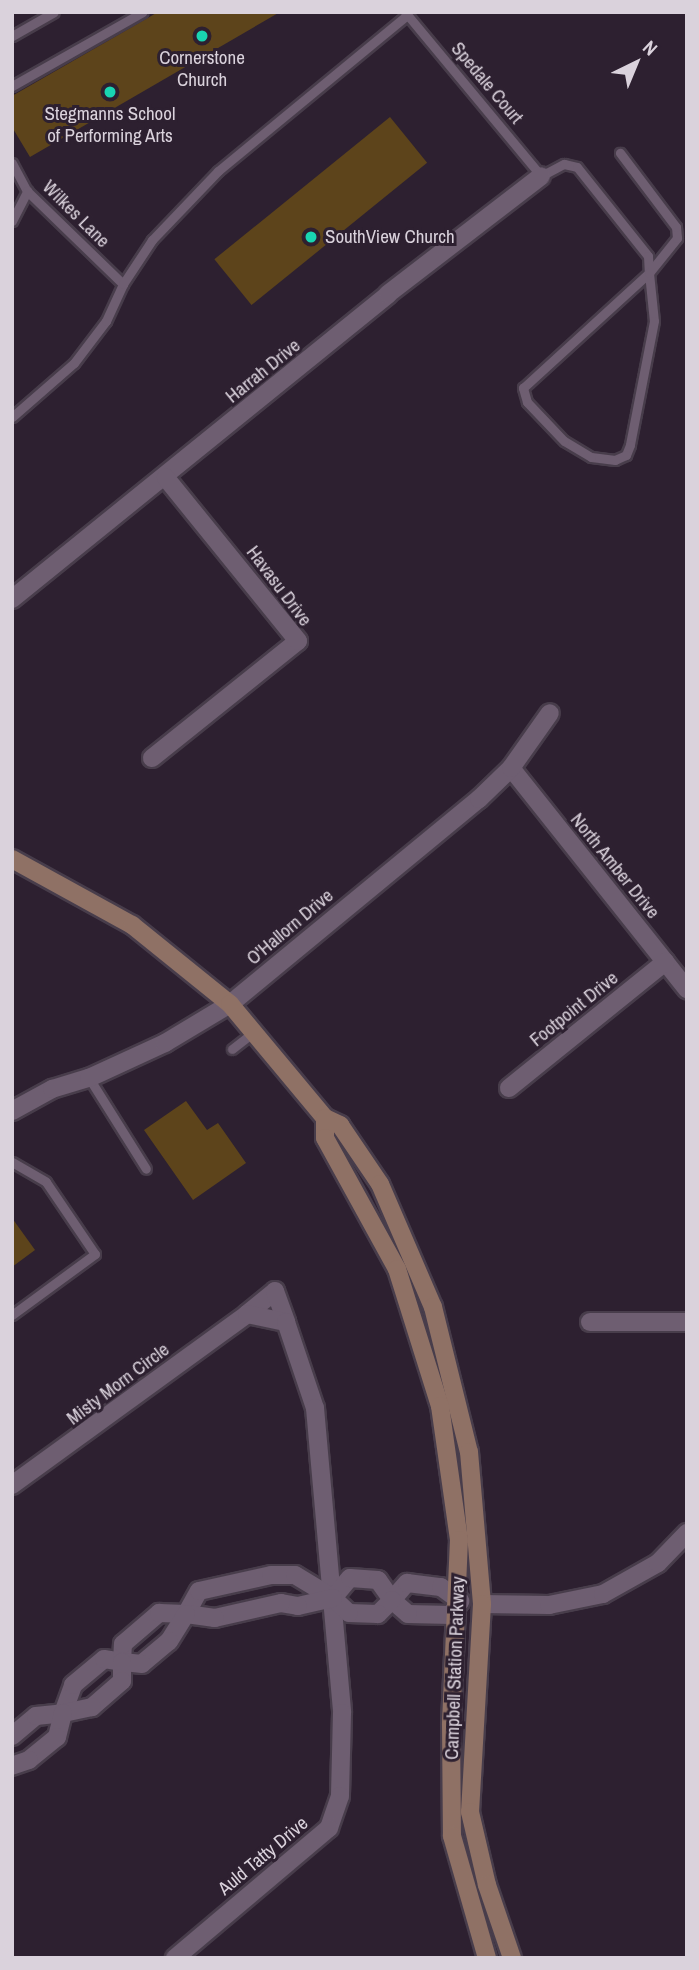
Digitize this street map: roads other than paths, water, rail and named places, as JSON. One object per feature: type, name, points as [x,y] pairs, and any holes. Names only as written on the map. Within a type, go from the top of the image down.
[{"type":"street","name":"Harrah Drive","points":[[12,599],[166,478],[388,294],[541,176]]},
{"type":"street","name":"Havasu Drive","points":[[152,758],[298,641],[166,478]]},
{"type":"street","name":"O'Hallorn Drive","points":[[12,1111],[52,1089],[89,1078],[165,1043],[230,1004],[510,768],[550,713]]},
{"type":"street","name":"North Amber Drive","points":[[510,768],[687,989]]},
{"type":"street","name":"Campbell Station Parkway","points":[[12,859],[132,925],[230,1004],[325,1118],[340,1125],[380,1184],[433,1307],[469,1452],[482,1604],[471,1812],[487,1885],[512,1958]]},
{"type":"street","name":"Footpoint Drive","points":[[509,1088],[665,962]]},
{"type":"street","name":"Campbell Station Parkway","points":[[325,1118],[325,1138],[397,1269],[436,1393],[459,1540],[460,1601],[451,1725],[452,1836],[487,1958]]},
{"type":"street","name":"Misty Morn Circle","points":[[12,1485],[275,1291],[315,1408],[333,1598]]},
{"type":"street","points":[[247,1314],[286,1322]]},
{"type":"street","points":[[590,1322],[687,1322]]},
{"type":"street","points":[[12,1766],[29,1760],[57,1737],[74,1685],[104,1659],[142,1664],[169,1641],[199,1591],[271,1575],[295,1575],[333,1598],[349,1613],[378,1614],[407,1583],[441,1587],[460,1601],[549,1605],[603,1594],[658,1563],[687,1533]]},
{"type":"street","points":[[12,1736],[36,1716],[92,1707],[122,1681],[122,1644],[159,1613],[215,1618],[281,1603],[298,1606],[333,1598],[350,1578],[378,1580],[392,1600],[408,1614],[451,1615],[460,1601]]},
{"type":"street","name":"Auld Tatty Drive","points":[[175,1958],[329,1828],[340,1796],[342,1713],[333,1598]]},
{"type":"lane","points":[[12,36],[54,12]]},
{"type":"lane","points":[[12,86],[143,12]]},
{"type":"lane","points":[[12,417],[74,363],[106,321],[123,284],[152,240],[218,171],[406,13]]},
{"type":"lane","name":"Spedale Court","points":[[406,13],[541,176]]},
{"type":"lane","points":[[541,176],[564,164],[578,167],[648,256],[649,273],[654,321],[630,445],[626,455],[615,460],[591,457],[564,441],[527,402],[523,388],[649,273],[673,247],[676,227],[620,153]]},
{"type":"lane","name":"Wilkes Lane","points":[[12,163],[27,191],[123,284]]},
{"type":"lane","points":[[12,221],[27,191]]},
{"type":"lane","points":[[232,1049],[254,1032]]},
{"type":"lane","points":[[89,1078],[146,1169]]},
{"type":"lane","points":[[12,1315],[95,1254],[46,1182],[13,1165]]},
{"type":"place","name":"Cornerstone Church","points":[[202,36]]},
{"type":"place","name":"Stegmanns School of Performing Arts","points":[[110,92]]},
{"type":"place","name":"SouthView Church","points":[[311,237]]}]
